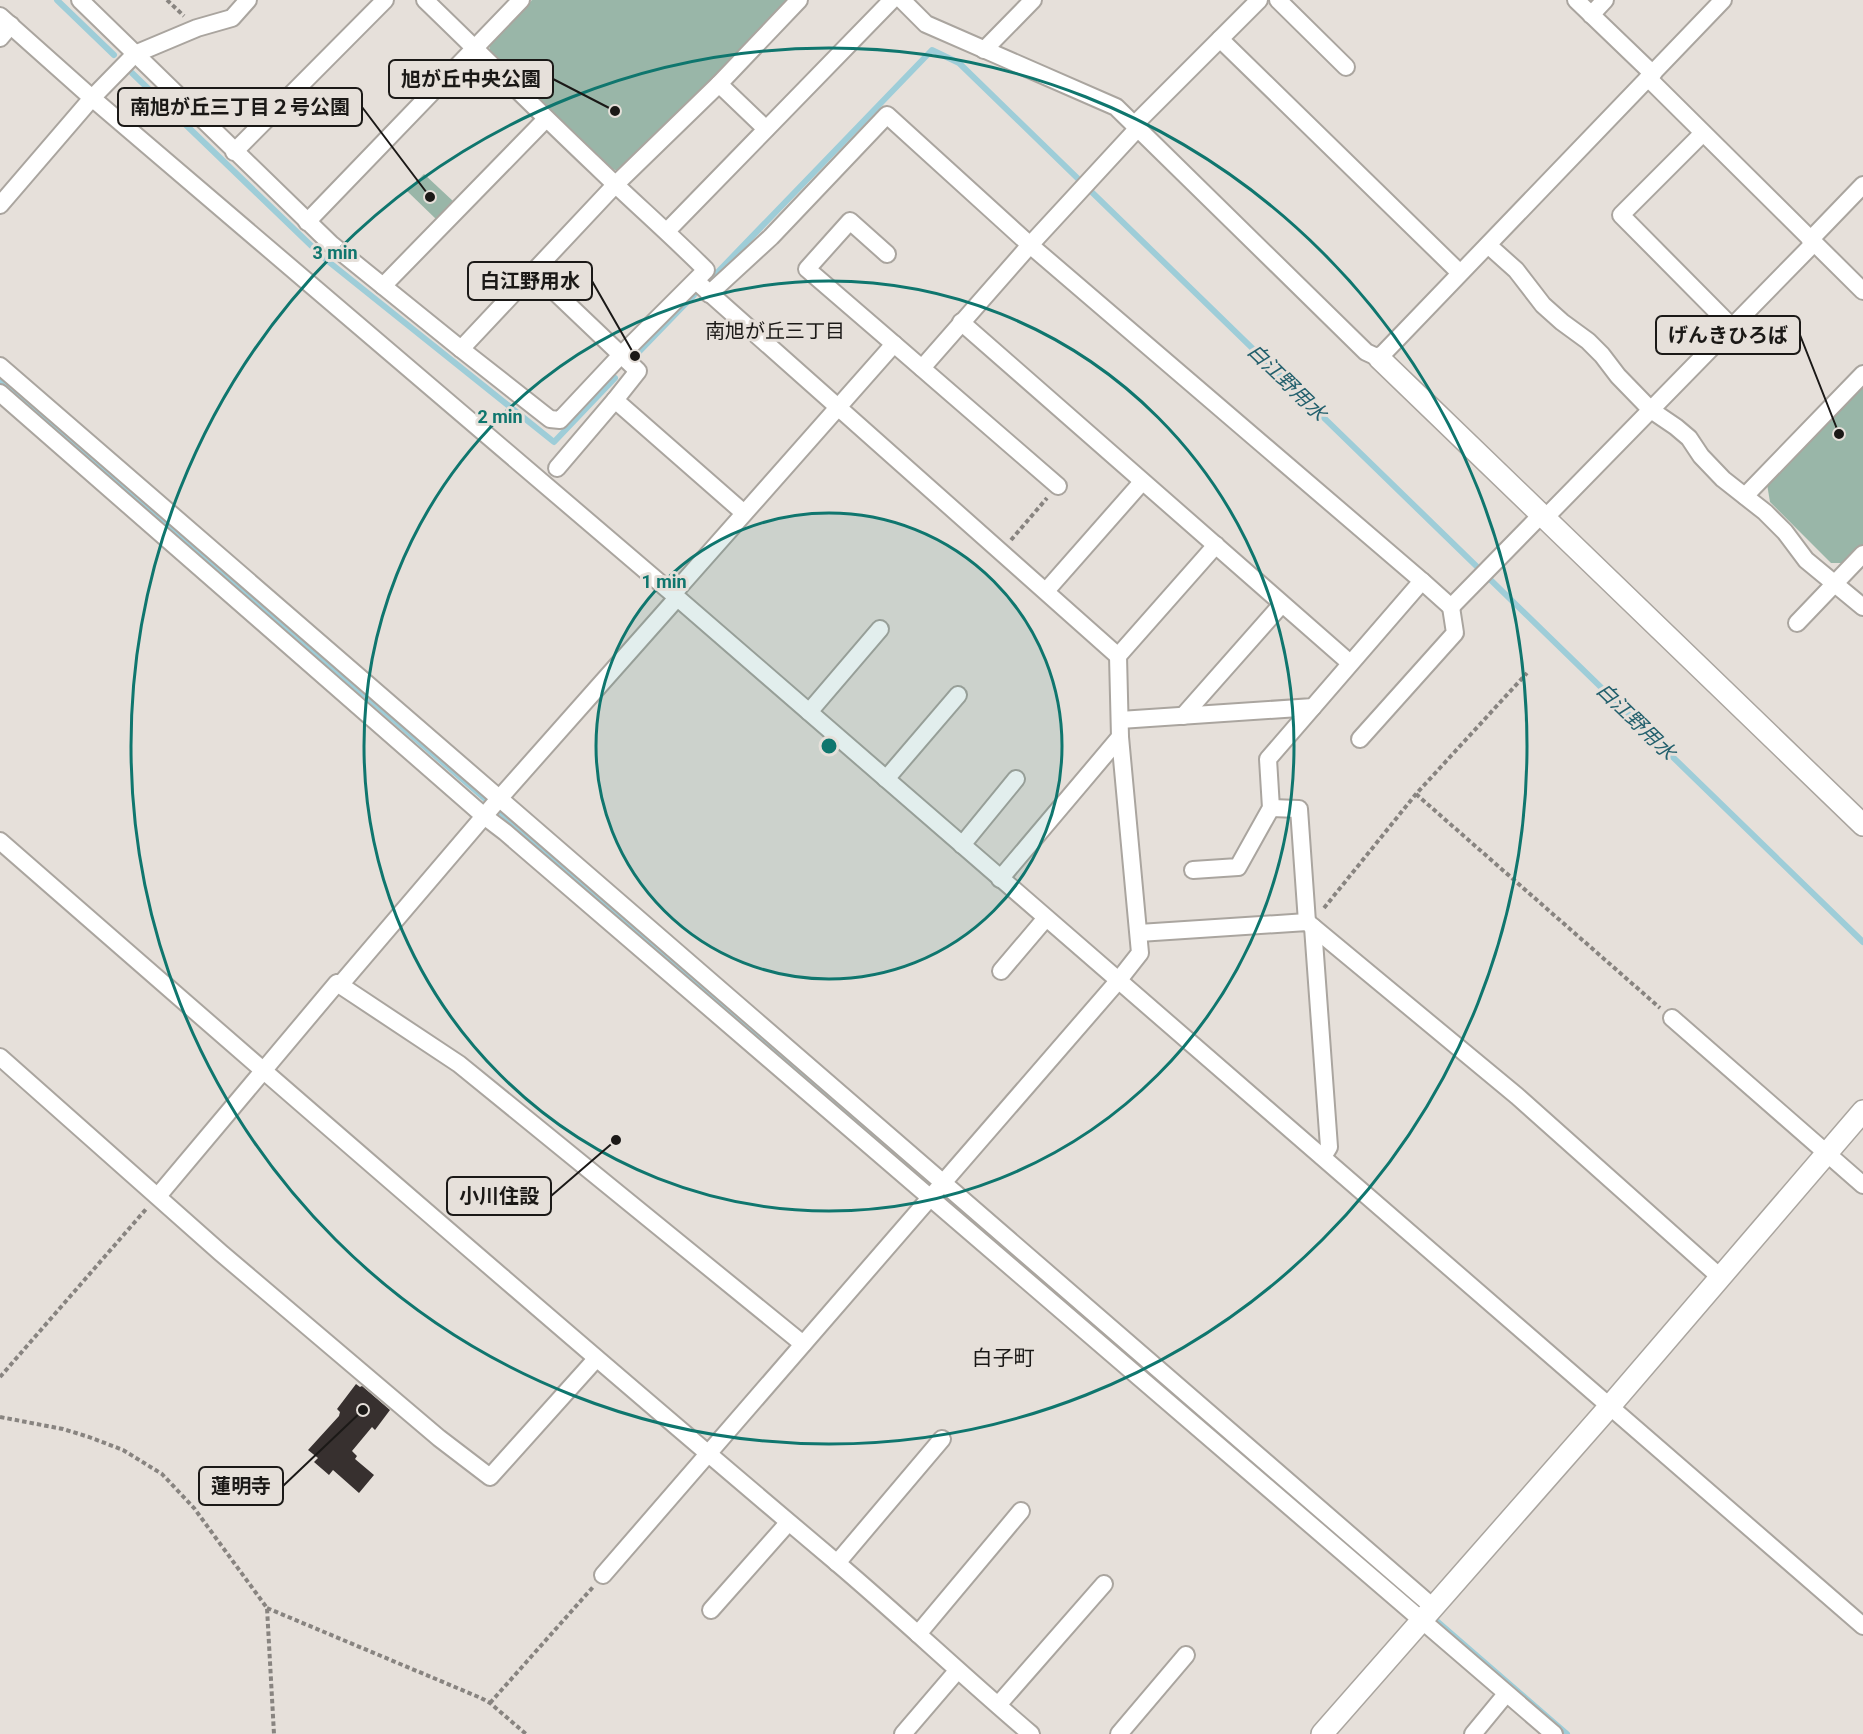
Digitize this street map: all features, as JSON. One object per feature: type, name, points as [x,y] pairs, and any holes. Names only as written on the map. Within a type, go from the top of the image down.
[{"type":"street","points":[[80,0],[331,244],[550,419],[560,420],[706,270],[546,119],[425,0]]},
{"type":"street","points":[[0,205],[92,98],[135,54],[197,28],[232,18],[248,0]]},
{"type":"street","points":[[234,152],[385,0]]},
{"type":"street","points":[[307,222],[521,0]]},
{"type":"street","points":[[461,349],[615,185],[719,84],[799,0]]},
{"type":"street","points":[[667,231],[892,0]]},
{"type":"street","points":[[902,0],[926,24],[1116,107],[1366,352],[1379,358],[1863,825]]},
{"type":"street","points":[[984,50],[1033,0]]},
{"type":"street","points":[[922,368],[1136,127],[1259,0]]},
{"type":"street","points":[[1278,0],[1346,67]]},
{"type":"street","points":[[1576,0],[1703,134],[1863,291]]},
{"type":"street","points":[[1591,15],[1605,0]]},
{"type":"street","points":[[1379,358],[1723,0]]},
{"type":"street","points":[[4,26],[92,98],[675,596],[1863,1626]]},
{"type":"street","points":[[1220,39],[1460,273]]},
{"type":"street","points":[[719,84],[766,129]]},
{"type":"street","points":[[709,294],[771,237],[887,115],[1030,245],[1451,607],[1455,633],[1360,739]]},
{"type":"street","points":[[383,286],[546,119]]},
{"type":"street","points":[[1703,134],[1621,215],[1732,327]]},
{"type":"street","points":[[1451,607],[1652,410],[1863,185]]},
{"type":"street","points":[[887,254],[850,221],[807,269],[1058,486]]},
{"type":"street","points":[[1488,245],[1516,270],[1543,305],[1602,355],[1618,376],[1652,410],[1689,438],[1701,456],[1723,479],[1765,512],[1785,532],[1806,560],[1863,607]]},
{"type":"street","points":[[533,271],[638,371],[557,468]]},
{"type":"street","points":[[696,280],[709,294],[1118,656]]},
{"type":"street","points":[[961,322],[1350,663]]},
{"type":"street","points":[[340,985],[744,513],[894,344]]},
{"type":"street","points":[[0,366],[498,800],[944,1183],[1426,1616],[1506,1695],[1512,1697],[1554,1734]]},
{"type":"street","points":[[1745,496],[1863,374]]},
{"type":"street","points":[[0,393],[931,1199],[1426,1616]]},
{"type":"street","points":[[615,400],[744,513]]},
{"type":"street","points":[[1046,591],[1142,482]]},
{"type":"street","points":[[603,1575],[931,1199],[1118,981],[1140,952],[1120,737],[1118,656],[1216,545]]},
{"type":"street","points":[[1797,623],[1863,554]]},
{"type":"street","points":[[1193,870],[1238,867],[1271,808],[1268,759],[1422,580]]},
{"type":"street","points":[[1183,716],[1282,604]]},
{"type":"street","points":[[809,712],[880,629]]},
{"type":"street","points":[[886,779],[958,695]]},
{"type":"street","points":[[1120,720],[1313,707]]},
{"type":"street","points":[[1000,879],[1120,737]]},
{"type":"street","points":[[962,845],[1016,779]]},
{"type":"street","points":[[1271,808],[1299,809],[1329,1147],[1323,1157]]},
{"type":"street","points":[[0,841],[596,1359],[837,1563],[1031,1734]]},
{"type":"street","points":[[1001,971],[1046,918]]},
{"type":"street","points":[[1139,933],[1310,924],[1517,1096],[1720,1277]]},
{"type":"street","points":[[158,1196],[337,983],[459,1064],[803,1344]]},
{"type":"street","points":[[1672,1018],[1863,1185]]},
{"type":"street","points":[[0,1057],[230,1261],[439,1438],[490,1477],[596,1359]]},
{"type":"street","points":[[1323,1734],[1610,1406],[1863,1111]]},
{"type":"street","points":[[837,1563],[942,1439]]},
{"type":"street","points":[[918,1634],[1021,1511]]},
{"type":"street","points":[[711,1610],[788,1523]]},
{"type":"street","points":[[998,1706],[1104,1584]]},
{"type":"street","points":[[1119,1734],[1186,1655]]},
{"type":"street","points":[[903,1734],[957,1671]]},
{"type":"street","points":[[1473,1734],[1506,1695]]},
{"type":"path","points":[[1001,552],[1058,486]]},
{"type":"path","points":[[1310,924],[1416,794],[1527,673]]},
{"type":"path","points":[[1416,794],[1672,1018]]},
{"type":"path","points":[[0,1377],[158,1196]]},
{"type":"path","points":[[0,1417],[63,1429],[123,1450],[162,1474],[194,1508],[267,1608],[490,1703],[526,1734]]},
{"type":"path","points":[[490,1703],[603,1575]]},
{"type":"path","points":[[267,1608],[274,1734]]},
{"type":"green space","points":[[532,0],[789,0],[621,172],[609,168],[490,53],[489,44]]},
{"type":"green space","points":[[424,174],[454,202],[437,220],[407,191]]},
{"type":"green space","points":[[1863,385],[1863,545],[1845,563],[1831,563],[1770,502],[1767,484]]},
{"type":"building","points":[[356,1384],[362,1386],[390,1410],[375,1430],[372,1427],[352,1451],[357,1456],[355,1459],[374,1475],[359,1493],[333,1470],[329,1475],[314,1462],[318,1458],[308,1450],[339,1416],[340,1412],[337,1409]]},
{"type":"waterway","name":"白江野用水","points":[[57,0],[114,55]]},
{"type":"waterway","name":"白江野用水","points":[[713,277],[932,50],[959,63],[1863,942]]},
{"type":"waterway","name":"白江野用水","points":[[132,73],[324,258],[554,442],[615,378]]},
{"type":"waterway","name":"白江野用水","points":[[635,356],[694,295]]},
{"type":"waterway","points":[[0,380],[1228,1440]]},
{"type":"waterway","points":[[1431,1616],[1567,1734]]},
{"type":"place","name":"旭が丘中央公園","points":[[615,111]]},
{"type":"place","name":"南旭が丘三丁目２号公園","points":[[430,197]]},
{"type":"place","name":"白江野用水","points":[[635,356]]},
{"type":"place","name":"げんきひろば","points":[[1839,434]]},
{"type":"place","name":"小川住設","points":[[616,1140]]},
{"type":"place","name":"蓮明寺","points":[[363,1410]]},
{"type":"district","name":"南旭が丘三丁目","points":[[775,331]]},
{"type":"district","name":"白子町","points":[[1003,1358]]}]
